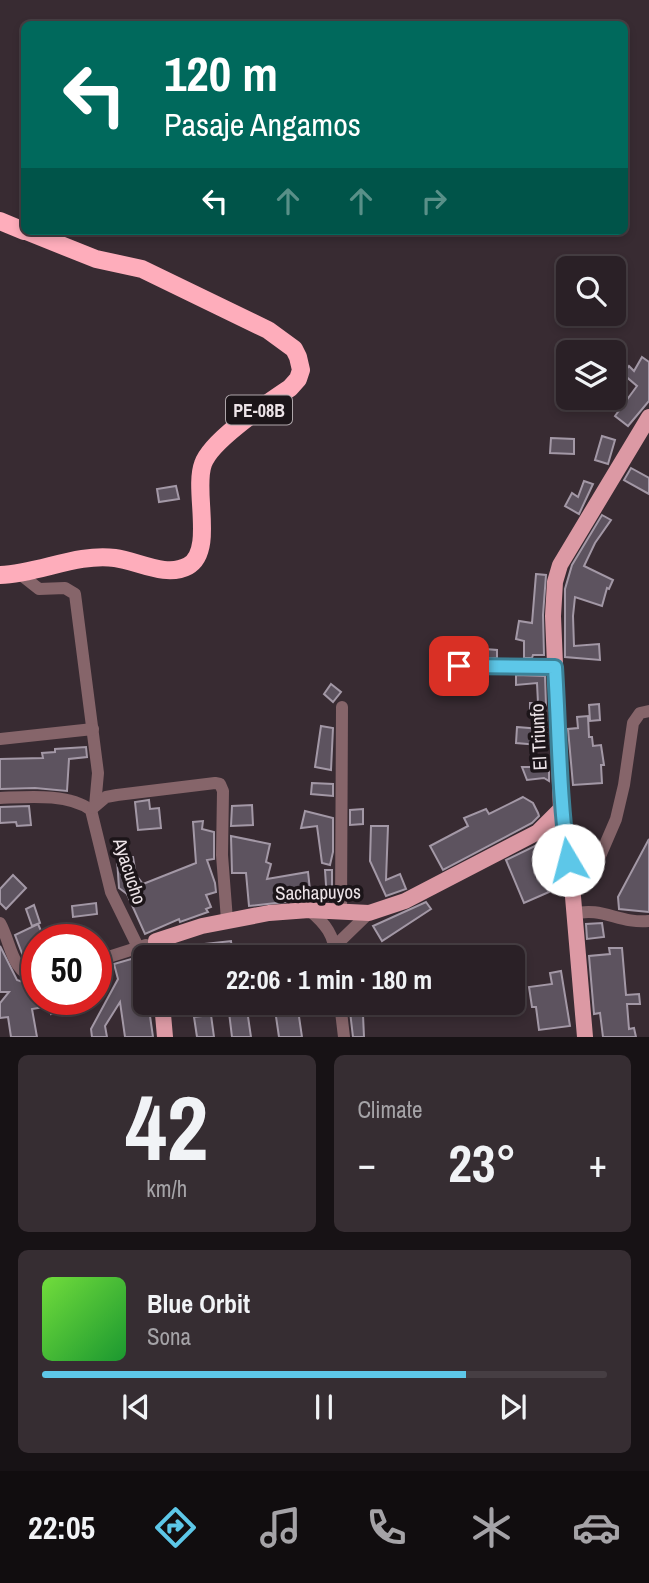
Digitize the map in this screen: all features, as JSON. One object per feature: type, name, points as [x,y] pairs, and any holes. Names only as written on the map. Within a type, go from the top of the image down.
[{"type":"highway","name":"PE-08B","points":[[0,221],[21,229]]},
{"type":"highway","name":"PE-08B","points":[[0,575],[20,575],[95,557],[116,558],[160,569],[177,570],[190,565],[199,553],[202,465],[224,438],[290,388],[298,379],[301,370],[294,349],[246,318],[142,269],[96,259],[35,235]]},
{"type":"main road","name":"El Triunfo","points":[[585,1037],[572,885],[561,809],[553,616],[555,582],[560,565],[649,417]]},
{"type":"main road","name":"Sachapuyos","points":[[167,945],[227,920],[309,910],[341,914],[369,913],[405,901],[538,832],[561,809]]},
{"type":"main road","points":[[163,1015],[165,1037]]},
{"type":"street","name":"Ayacucho","points":[[20,575],[39,589],[65,588],[75,594],[98,773],[91,808],[111,892],[137,945]]},
{"type":"street","points":[[459,666],[555,667]]},
{"type":"street","points":[[341,914],[342,707]]},
{"type":"street","points":[[572,885],[584,883],[591,877],[616,819],[633,723],[640,713],[649,711]]},
{"type":"street","points":[[0,739],[93,729]]},
{"type":"street","points":[[0,798],[55,799],[91,808],[106,797],[220,784],[223,791],[222,855],[227,920]]},
{"type":"street","points":[[309,910],[330,931],[334,945]]},
{"type":"street","points":[[574,914],[592,911],[633,923],[649,921]]},
{"type":"street","points":[[340,945],[369,913]]},
{"type":"street","points":[[0,923],[21,970]]},
{"type":"street","name":"Sachapuyos","points":[[112,956],[133,949]]},
{"type":"street","points":[[341,1015],[344,1037]]},
{"type":"building","points":[[642,357],[649,362],[649,401],[628,426],[615,416],[619,410],[626,410],[626,401],[637,386],[626,377],[629,366],[634,371]]},
{"type":"building","points":[[602,436],[615,440],[608,464],[595,460]]},
{"type":"building","points":[[551,438],[574,439],[574,454],[550,453]]},
{"type":"building","points":[[631,468],[649,478],[649,494],[624,480]]},
{"type":"building","points":[[584,481],[593,484],[579,514],[565,506],[572,493],[578,497]]},
{"type":"building","points":[[176,486],[179,499],[159,502],[157,489]]},
{"type":"building","points":[[602,515],[611,520],[595,543],[584,566],[613,580],[609,589],[607,588],[602,606],[575,597],[573,616],[574,646],[599,644],[600,660],[565,657],[565,589],[572,565]]},
{"type":"building","points":[[536,574],[546,575],[544,655],[524,658],[524,641],[516,639],[519,621],[532,623]]},
{"type":"building","points":[[435,645],[497,650],[497,658],[435,659]]},
{"type":"building","points":[[516,675],[545,676],[547,735],[543,735],[541,711],[530,712],[530,703],[538,703],[537,683],[516,685]]},
{"type":"building","points":[[331,684],[341,692],[333,702],[324,694]]},
{"type":"building","points":[[599,704],[600,720],[590,721],[589,705]]},
{"type":"building","points":[[588,716],[589,737],[592,737],[593,746],[601,745],[604,765],[601,765],[602,783],[573,785],[568,729],[578,728],[577,717]]},
{"type":"building","points":[[321,726],[333,728],[331,770],[315,767]]},
{"type":"building","points":[[517,727],[541,729],[539,745],[516,743]]},
{"type":"building","points":[[86,747],[87,757],[69,759],[67,791],[0,789],[0,759],[43,758],[42,753],[55,752],[55,749]]},
{"type":"building","points":[[522,767],[549,767],[549,781],[544,778],[527,780]]},
{"type":"building","points":[[312,783],[333,784],[333,796],[311,794]]},
{"type":"building","points":[[523,797],[533,803],[538,813],[539,816],[532,823],[443,870],[430,846],[468,826],[464,818],[486,809],[489,814]]},
{"type":"building","points":[[149,800],[150,809],[159,808],[161,828],[138,830],[135,802]]},
{"type":"building","points":[[252,805],[253,825],[231,826],[232,806]]},
{"type":"building","points":[[29,806],[31,825],[0,823],[0,807]]},
{"type":"building","points":[[363,809],[363,824],[350,825],[350,810]]},
{"type":"building","points":[[305,811],[333,818],[333,852],[330,865],[322,863],[317,826],[301,828]]},
{"type":"building","points":[[203,821],[202,829],[214,832],[214,859],[207,860],[216,892],[206,895],[211,907],[206,909],[208,912],[180,922],[179,919],[145,934],[127,894],[119,888],[117,859],[133,857],[136,875],[143,884],[196,863],[193,822]]},
{"type":"building","points":[[371,826],[388,826],[386,880],[400,874],[406,889],[386,896],[370,861]]},
{"type":"building","points":[[231,836],[270,844],[266,862],[271,864],[267,879],[308,872],[311,899],[249,906],[246,873],[232,873]]},
{"type":"building","points":[[649,839],[649,912],[619,909],[618,897]]},
{"type":"building","points":[[555,842],[560,878],[551,880],[554,886],[547,889],[549,892],[524,903],[506,860],[539,844]]},
{"type":"building","points":[[325,870],[332,870],[332,901],[327,900]]},
{"type":"building","points":[[13,875],[26,888],[6,909],[0,903],[0,889]]},
{"type":"building","points":[[426,902],[431,909],[382,941],[373,926]]},
{"type":"building","points":[[96,903],[97,914],[73,917],[72,906]]},
{"type":"building","points":[[34,905],[40,923],[31,924],[26,909]]},
{"type":"building","points":[[602,923],[604,937],[587,939],[586,924]]},
{"type":"building","points":[[21,932],[21,951],[15,935]]},
{"type":"building","points":[[231,941],[232,945],[196,945]]},
{"type":"building","points":[[0,946],[17,980],[21,981],[21,1015],[33,1015],[37,1037],[11,1037],[8,1017],[0,1018],[0,1003],[9,992],[0,992]]},
{"type":"building","points":[[609,948],[622,948],[626,995],[639,994],[640,1004],[627,1004],[629,1029],[634,1028],[636,1037],[603,1037],[600,1013],[594,1014],[589,956],[610,954]]},
{"type":"building","points":[[133,958],[133,1015],[150,1015],[153,1037],[125,1037],[120,1002],[112,1015],[112,990],[118,979],[114,964]]},
{"type":"building","points":[[561,971],[570,1026],[539,1030],[536,1007],[532,1007],[529,987],[552,984],[550,973]]},
{"type":"building","points":[[99,1015],[112,1015],[105,1026],[107,1037],[92,1037],[91,1029]]},
{"type":"building","points":[[211,1015],[214,1037],[197,1037],[194,1017]]},
{"type":"building","points":[[229,1015],[248,1015],[251,1037],[232,1037]]},
{"type":"building","points":[[276,1015],[299,1015],[302,1037],[279,1037]]},
{"type":"building","points":[[350,1015],[363,1015],[364,1037],[353,1037]]},
{"type":"route","points":[[459,666],[555,667],[561,809],[568,860]]}]
